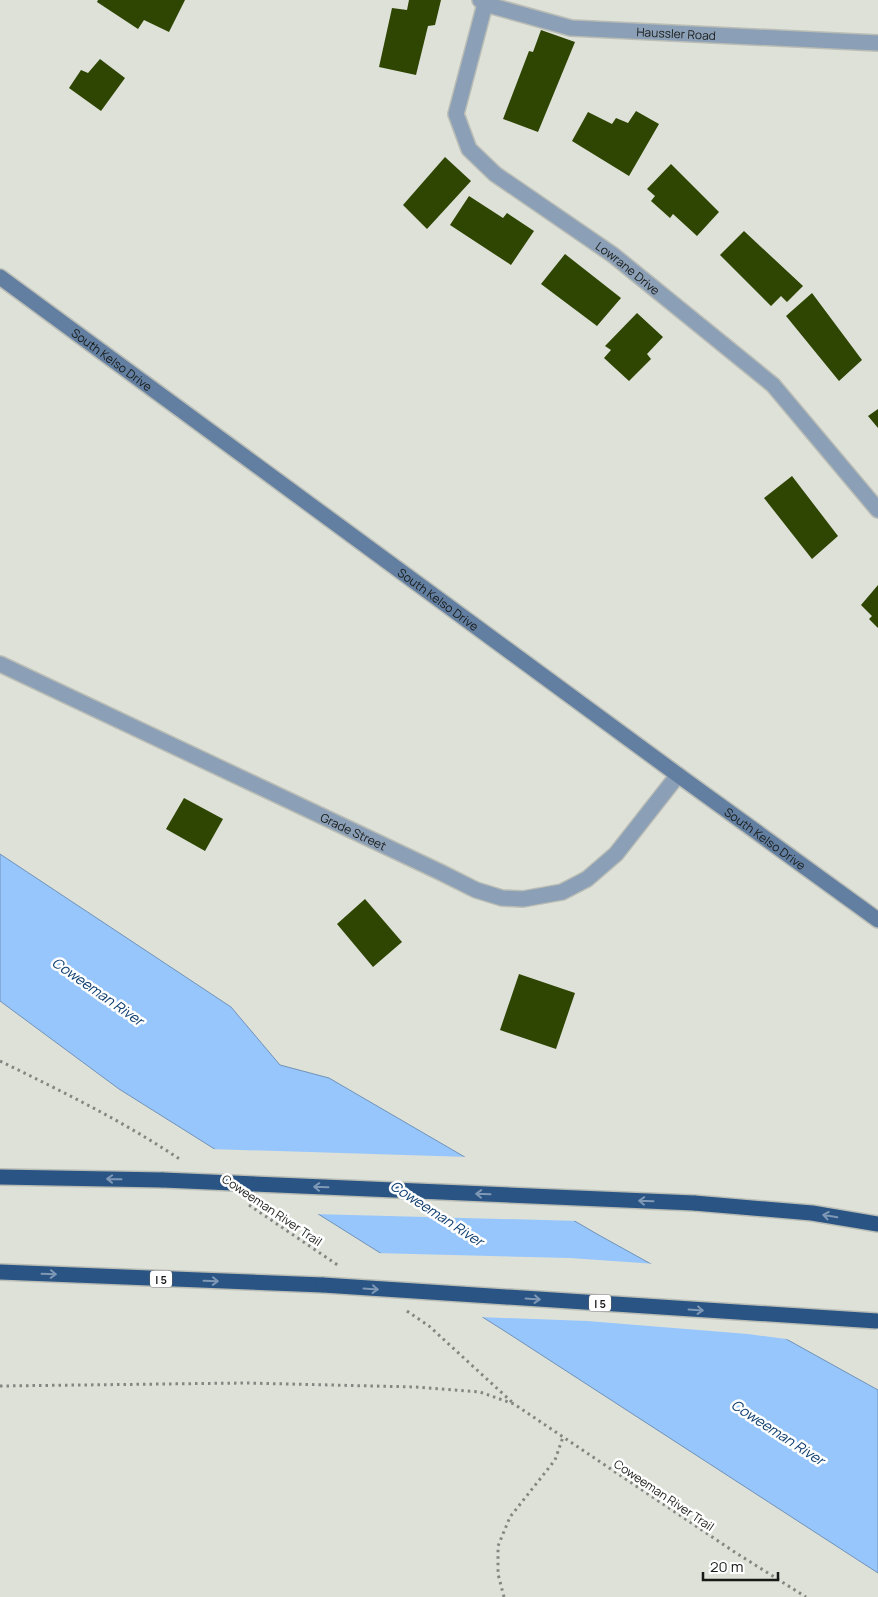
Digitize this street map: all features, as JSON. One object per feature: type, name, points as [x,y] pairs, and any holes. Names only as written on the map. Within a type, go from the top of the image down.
[{"type":"highway","points":[[0,1178],[163,1180],[694,1203],[812,1213],[878,1224]]},
{"type":"highway","name":"I 5","points":[[0,1272],[322,1285],[878,1321]]},
{"type":"main road","name":"South Kelso Drive","points":[[0,277],[878,920]]},
{"type":"street","name":"Haussler Road","points":[[482,2],[571,28],[878,43]]},
{"type":"street","name":"Lowrane Drive","points":[[482,2],[456,114],[469,149],[495,174],[613,256],[773,385],[878,510]]},
{"type":"street","name":"Grade Street","points":[[0,664],[476,890],[502,898],[523,899],[562,892],[588,879],[616,854],[678,775]]},
{"type":"path","points":[[0,1061],[104,1112],[149,1138],[189,1165]]},
{"type":"path","name":"Coweeman River Trail","points":[[244,1202],[341,1266]]},
{"type":"path","name":"Coweeman River Trail","points":[[405,1310],[429,1326],[514,1404],[733,1551],[806,1597]]},
{"type":"path","name":"Coweeman River Trail","points":[[0,1386],[245,1383],[416,1387],[480,1392],[514,1404]]},
{"type":"path","points":[[504,1597],[498,1574],[498,1546],[510,1517],[555,1460],[563,1437]]},
{"type":"water","name":"Coweeman River","points":[[0,854],[231,1007],[280,1065],[329,1078],[597,1234],[878,1390],[878,1573],[503,1330],[119,1089],[0,1001]]},
{"type":"pier","points":[[210,1149],[469,1157],[580,1221],[313,1214]]},
{"type":"pier","points":[[375,1253],[570,1258],[656,1264],[793,1340],[748,1334],[587,1321],[478,1317]]},
{"type":"building","points":[[98,0],[185,0],[169,32],[144,20],[138,29],[97,2]]},
{"type":"building","points":[[409,0],[441,0],[435,25],[428,26],[416,75],[379,67],[392,8],[407,10]]},
{"type":"building","points":[[541,30],[575,42],[538,132],[503,119],[529,51],[533,52]]},
{"type":"building","points":[[100,59],[125,78],[101,111],[69,88],[81,70],[88,73]]},
{"type":"building","points":[[636,111],[659,124],[629,176],[572,141],[588,112],[612,124],[616,118],[628,123]]},
{"type":"building","points":[[445,157],[471,181],[427,229],[403,205]]},
{"type":"building","points":[[671,164],[719,212],[697,236],[673,214],[670,218],[651,201],[655,196],[647,189]]},
{"type":"building","points":[[469,196],[503,218],[507,213],[534,231],[511,265],[450,225]]},
{"type":"building","points":[[744,231],[803,286],[787,302],[781,296],[771,306],[720,255]]},
{"type":"building","points":[[565,254],[621,298],[597,326],[541,284]]},
{"type":"building","points":[[812,293],[862,360],[839,381],[786,316]]},
{"type":"building","points":[[637,313],[663,337],[647,354],[651,359],[629,381],[604,358],[611,350],[605,346]]},
{"type":"building","points":[[878,409],[878,428],[868,416]]},
{"type":"building","points":[[792,476],[838,536],[812,559],[764,498]]},
{"type":"building","points":[[878,585],[878,628],[869,619],[872,616],[861,605]]},
{"type":"building","points":[[184,798],[223,819],[205,851],[166,829]]},
{"type":"building","points":[[365,899],[402,942],[373,967],[337,924]]},
{"type":"building","points":[[519,974],[575,993],[556,1049],[500,1030]]}]
